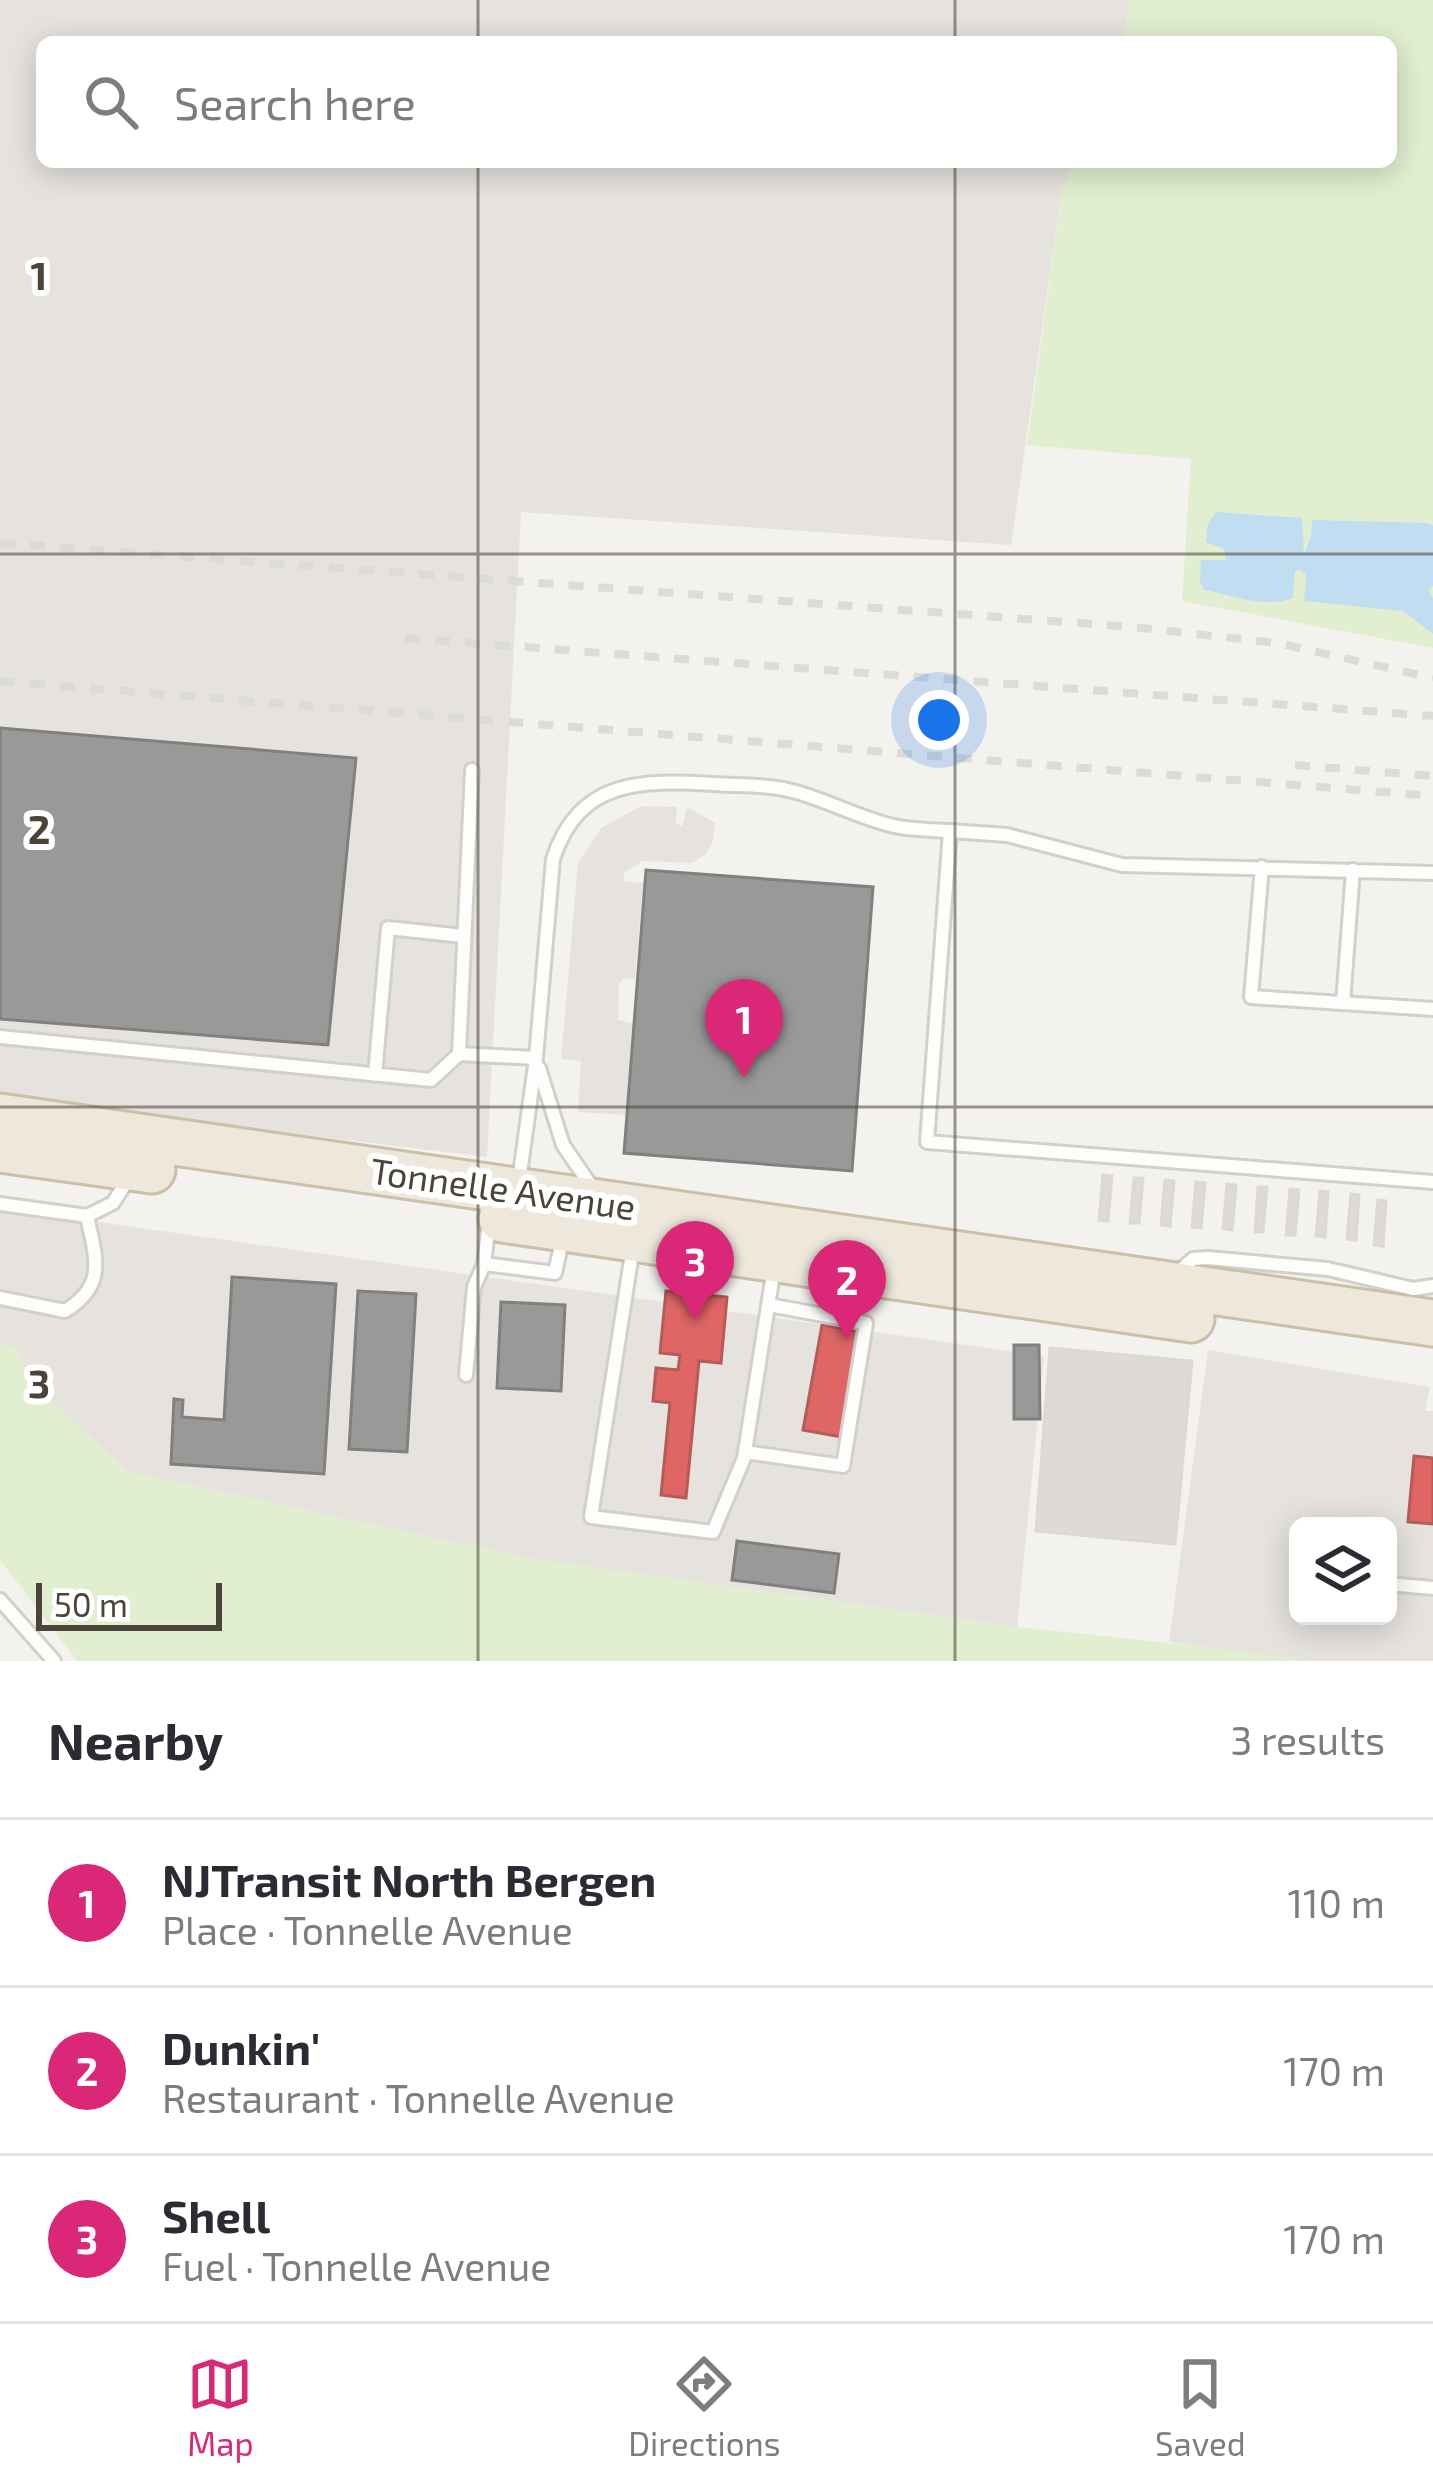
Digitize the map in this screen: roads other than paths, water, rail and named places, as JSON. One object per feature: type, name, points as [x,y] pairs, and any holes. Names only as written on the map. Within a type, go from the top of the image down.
[{"type":"highway","name":"Tonnelle Avenue","points":[[4,1124],[507,1209],[564,1229],[634,1240],[772,1283],[1433,1353]]},
{"type":"highway","name":"Tonnelle Avenue","points":[[4,1124],[136,1168],[507,1209],[607,1204],[1433,1323]]},
{"type":"lane","points":[[0,1037],[431,1081],[459,1054],[472,770]]},
{"type":"lane","points":[[466,1375],[474,1287],[507,1209],[536,1058],[553,859],[577,815],[609,792],[662,780],[785,789],[895,827],[1007,835],[1122,865],[1433,873]]},
{"type":"lane","points":[[950,831],[927,1142],[1433,1182]]},
{"type":"lane","points":[[1262,867],[1250,997],[1433,1009]]},
{"type":"lane","points":[[1343,1003],[1353,870]]},
{"type":"lane","points":[[375,1075],[388,928],[464,936]]},
{"type":"lane","points":[[459,1054],[536,1058]]},
{"type":"lane","points":[[536,1058],[563,1145],[607,1204]]},
{"type":"lane","points":[[0,1204],[87,1216],[113,1203],[136,1168]]},
{"type":"lane","points":[[0,1298],[65,1311],[86,1298],[98,1268],[87,1216]]},
{"type":"lane","points":[[484,1264],[555,1273],[564,1229]]},
{"type":"lane","points":[[634,1240],[591,1517],[713,1532],[746,1452],[772,1283],[866,1323],[842,1466],[746,1452]]},
{"type":"lane","points":[[1166,1284],[1193,1259],[1208,1258],[1328,1269],[1413,1289],[1433,1286]]},
{"type":"lane","points":[[1397,1585],[1433,1588]]},
{"type":"lane","points":[[0,1600],[54,1661]]},
{"type":"water","points":[[1216,512],[1302,518],[1304,555],[1312,520],[1429,523],[1433,526],[1433,586],[1428,589],[1433,598],[1433,634],[1403,611],[1304,601],[1306,575],[1301,570],[1295,571],[1293,598],[1282,601],[1260,602],[1204,590],[1201,560],[1226,560],[1224,549],[1206,542],[1208,524]]},
{"type":"railway","points":[[0,543],[1133,627],[1277,643],[1433,678]]},
{"type":"railway","points":[[405,638],[1433,716]]},
{"type":"railway","points":[[0,681],[1433,796]]},
{"type":"railway","points":[[1295,765],[1433,776]]},
{"type":"place","name":"NJTransit North Bergen","points":[[744,1078]]},
{"type":"place","name":"Shell","points":[[695,1320]]},
{"type":"place","name":"Dunkin'","points":[[847,1339]]}]
